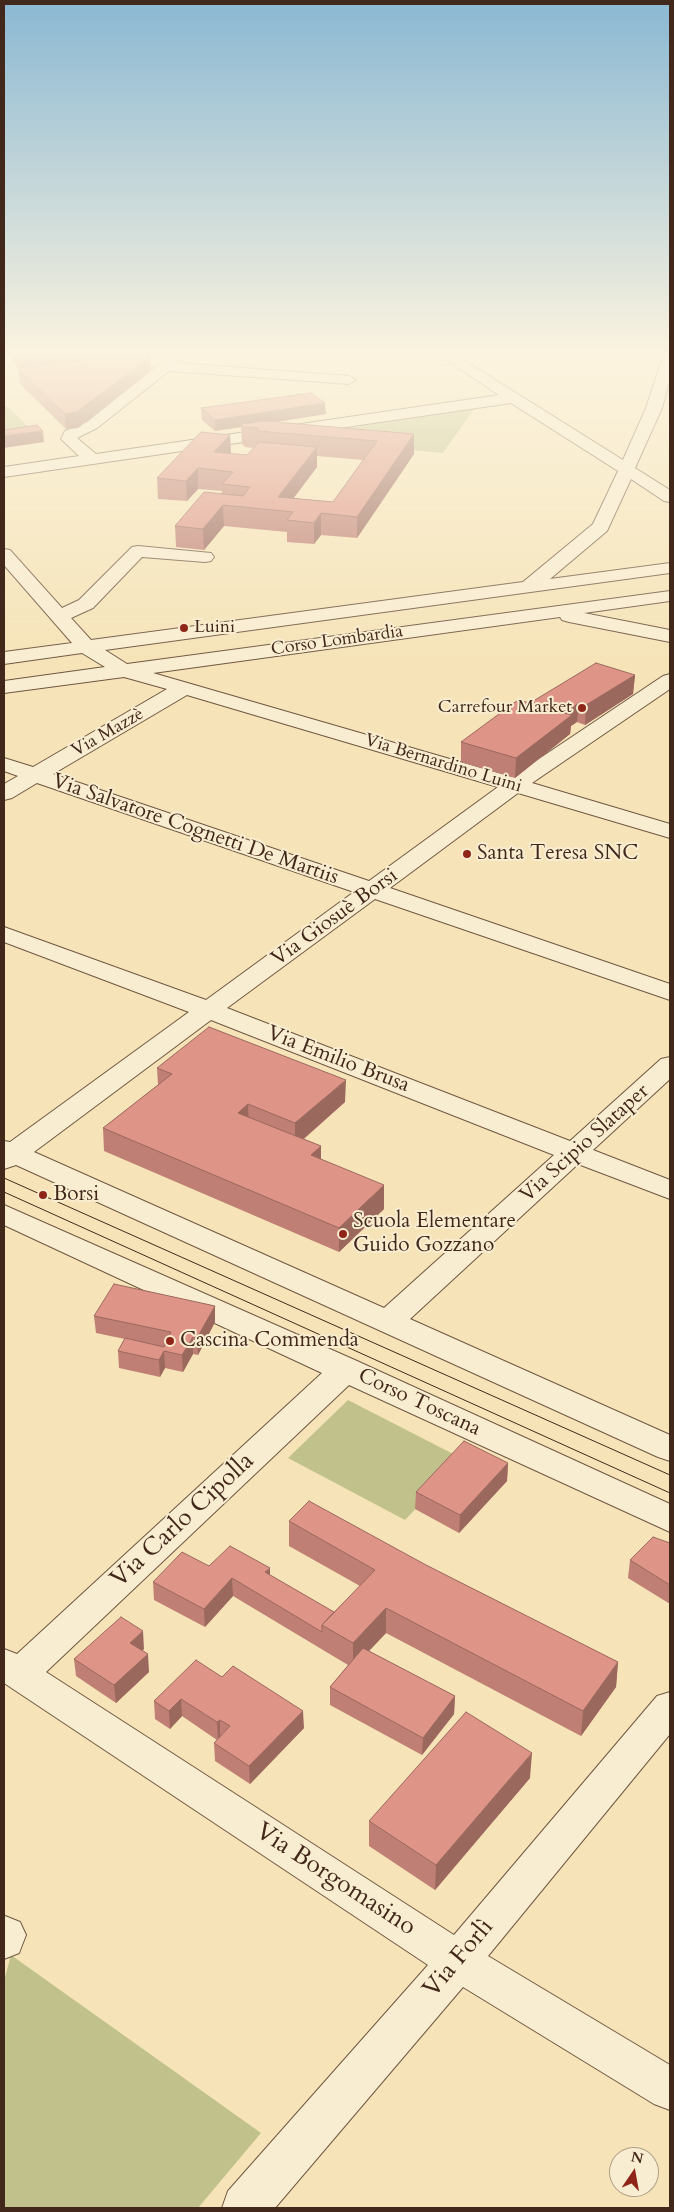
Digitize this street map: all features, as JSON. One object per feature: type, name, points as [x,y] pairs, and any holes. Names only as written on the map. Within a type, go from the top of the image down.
[{"type":"street","points":[[4,472],[90,459]]},
{"type":"street","points":[[609,459],[670,497]]},
{"type":"street","points":[[632,459],[601,527],[528,588],[520,599],[525,604],[549,611],[670,636]]},
{"type":"street","points":[[59,617],[86,604],[138,551],[205,557]]},
{"type":"street","name":"Via Bernardino Luini","points":[[4,554],[86,647],[123,670],[670,831]]},
{"type":"street","name":"Corso Lombardia","points":[[4,658],[670,568]]},
{"type":"street","name":"Corso Lombardia","points":[[4,688],[549,611],[670,596]]},
{"type":"street","points":[[215,696],[236,656]]},
{"type":"street","name":"Via Giosuè Borsi","points":[[7,1154],[209,1010],[516,785],[670,680]]},
{"type":"street","name":"Via Mazzè","points":[[4,793],[186,687]]},
{"type":"street","points":[[645,697],[670,704]]},
{"type":"street","name":"Via Salvatore Cognetti De Martiis","points":[[4,764],[670,992]]},
{"type":"street","name":"Via Emilio Brusa","points":[[4,934],[209,1010],[670,1190]]},
{"type":"street","name":"Via Scipio Slataper","points":[[388,1322],[670,1066]]},
{"type":"street","points":[[7,1154],[670,1449]]},
{"type":"street","name":"Corso Toscana","points":[[4,1214],[670,1519]]},
{"type":"street","name":"Via Carlo Cipolla","points":[[12,1669],[346,1369]]},
{"type":"street","name":"Via Borgomasino","points":[[12,1669],[458,1961],[670,2089]]},
{"type":"street","name":"Via Forlì","points":[[245,2208],[458,1961],[670,1707]]},
{"type":"green space","points":[[348,1400],[463,1459],[405,1520],[288,1458]]},
{"type":"green space","points":[[11,1955],[261,2133],[198,2208],[4,2208],[4,1981]]},
{"type":"building","points":[[175,459],[307,459],[278,497],[333,502],[364,459],[397,459],[357,517],[321,513],[314,523],[287,520],[293,512],[223,505],[203,529],[175,526],[204,492],[243,496],[250,487],[222,484],[233,472],[198,468],[186,481],[157,478]]},
{"type":"building","points":[[596,663],[635,675],[586,705],[579,703],[564,713],[572,715],[516,758],[461,742],[518,700],[530,703]]},
{"type":"building","points":[[209,1027],[346,1080],[295,1123],[248,1104],[238,1113],[321,1146],[311,1155],[384,1185],[339,1228],[103,1128],[172,1074],[157,1068]]},
{"type":"building","points":[[114,1284],[215,1306],[197,1338],[193,1337],[182,1355],[164,1351],[159,1360],[118,1351],[125,1338],[164,1347],[171,1332],[94,1316]]},
{"type":"building","points":[[464,1441],[508,1463],[460,1515],[416,1492]]},
{"type":"building","points":[[309,1501],[426,1565],[618,1662],[583,1711],[386,1608],[353,1643],[322,1625],[375,1570],[289,1521]]},
{"type":"building","points":[[653,1537],[670,1543],[670,1585],[630,1560]]},
{"type":"building","points":[[230,1546],[270,1568],[265,1572],[334,1612],[322,1625],[322,1632],[232,1578],[204,1609],[153,1582],[182,1552],[209,1566]]},
{"type":"building","points":[[121,1617],[143,1631],[130,1643],[148,1654],[114,1685],[74,1659]]},
{"type":"building","points":[[363,1648],[455,1696],[423,1738],[330,1687]]},
{"type":"building","points":[[196,1660],[222,1677],[233,1666],[303,1711],[249,1766],[214,1743],[230,1726],[220,1720],[217,1722],[181,1699],[169,1711],[154,1701]]},
{"type":"building","points":[[466,1712],[532,1753],[436,1865],[369,1821]]},
{"type":"tram line","points":[[4,1178],[670,1475]]},
{"type":"tram line","points":[[4,1192],[670,1493]]},
{"type":"place","name":"Luini","points":[[184,628]]},
{"type":"place","name":"Carrefour Market","points":[[582,708]]},
{"type":"place","name":"Santa Teresa SNC","points":[[467,854]]},
{"type":"place","name":"Borsi","points":[[43,1195]]},
{"type":"place","name":"Scuola Elementare Guido Gozzano","points":[[343,1234]]},
{"type":"place","name":"Cascina Commenda","points":[[170,1341]]}]
